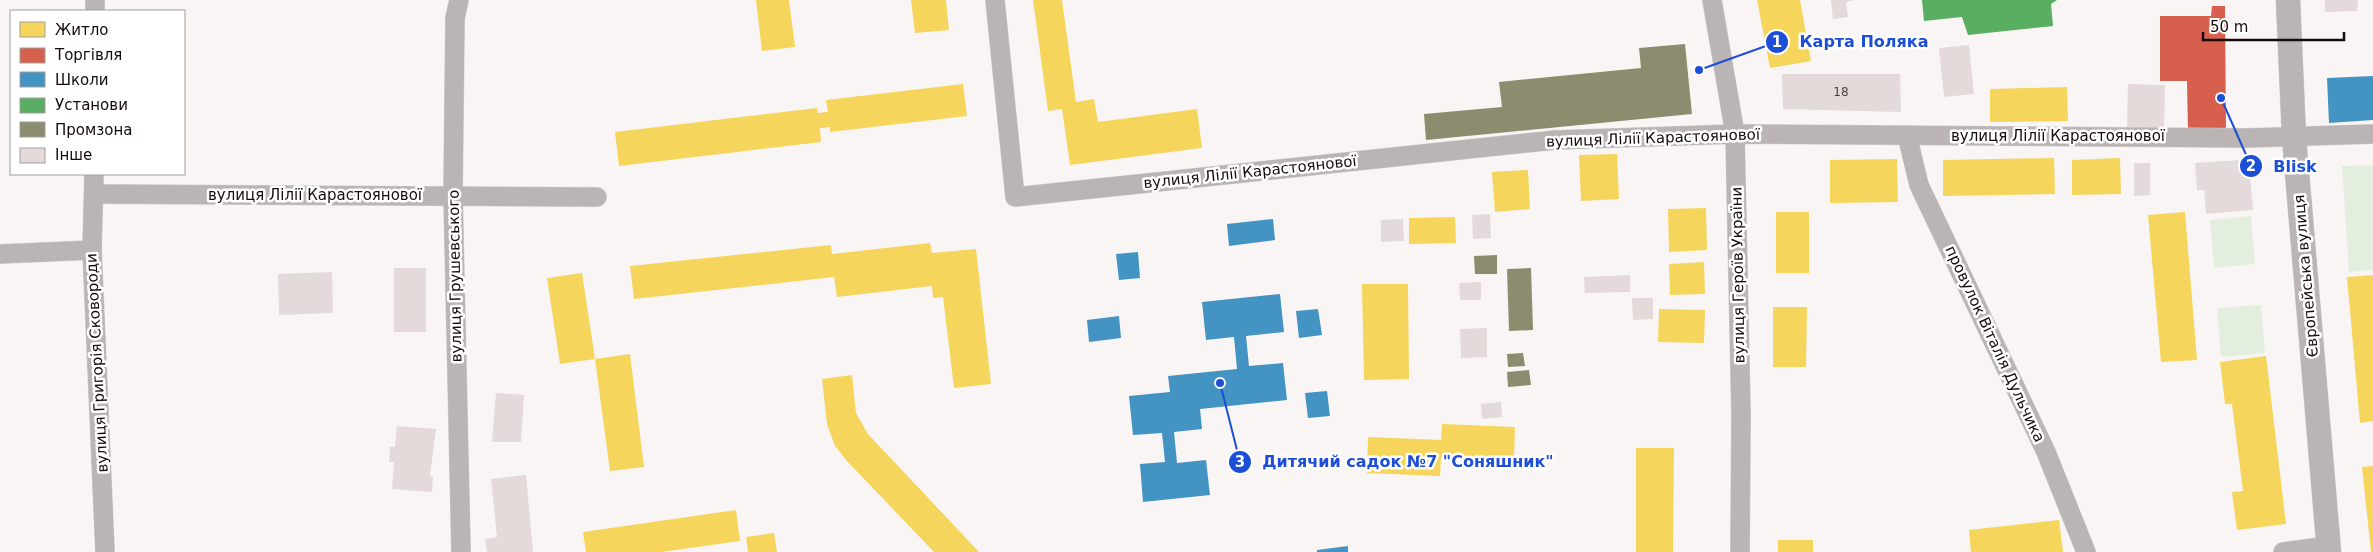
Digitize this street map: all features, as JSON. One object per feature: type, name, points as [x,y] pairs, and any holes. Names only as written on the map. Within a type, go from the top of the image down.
[{"type":"street","name":"вулиця Грушевського","points":[[459,0],[455,18],[453,195],[461,552]]},
{"type":"street","name":"вулиця Лілії Карастоянової","points":[[995,0],[1015,197],[1555,140],[1735,134],[2294,138],[2373,134]]},
{"type":"street","name":"вулиця Героїв України","points":[[1712,0],[1735,134],[1741,414],[1740,552]]},
{"type":"street","name":"Європейська вулиця","points":[[2288,0],[2294,138],[2329,549]]},
{"type":"street","name":"провулок Віталія Дульчика","points":[[1907,135],[1919,185],[2046,452],[2086,552]]},
{"type":"street","name":"вулиця Григорія Сковороди","points":[[94,175],[92,250],[105,552]]},
{"type":"street","name":"вулиця Лілії Карастоянової","points":[[94,194],[597,196]]},
{"type":"street","points":[[0,254],[92,250]]},
{"type":"street","points":[[2283,552],[2329,549]]},
{"type":"green space","points":[[2373,165],[2373,270],[2349,272],[2342,166]]},
{"type":"green space","points":[[2251,216],[2255,264],[2214,268],[2210,220]]},
{"type":"green space","points":[[2261,305],[2265,353],[2221,357],[2217,308]]},
{"type":"building: Житло","points":[[756,0],[789,0],[795,47],[762,51]]},
{"type":"building: Житло","points":[[911,0],[946,0],[949,30],[915,33]]},
{"type":"building: Житло","points":[[1033,0],[1062,0],[1076,102],[1094,99],[1098,122],[1197,109],[1202,148],[1070,165],[1062,109],[1048,111]]},
{"type":"building: Житло","points":[[1757,0],[1800,0],[1811,61],[1770,68]]},
{"type":"building: Житло","points":[[963,84],[967,116],[830,132],[830,127],[820,128],[821,142],[619,166],[615,132],[817,108],[818,113],[828,112],[826,100]]},
{"type":"building: Житло","points":[[2067,87],[2068,121],[1990,122],[1990,89]]},
{"type":"building: Житло","points":[[1617,154],[1619,199],[1581,201],[1579,155]]},
{"type":"building: Житло","points":[[2054,158],[2055,194],[1943,196],[1943,160]]},
{"type":"building: Житло","points":[[2120,158],[2121,194],[2072,195],[2072,160]]},
{"type":"building: Житло","points":[[1897,159],[1898,202],[1830,203],[1830,160]]},
{"type":"building: Житло","points":[[1528,170],[1530,209],[1495,212],[1492,172]]},
{"type":"building: Житло","points":[[1706,208],[1707,250],[1669,252],[1668,209]]},
{"type":"building: Житло","points":[[1776,212],[1809,212],[1809,273],[1776,273]]},
{"type":"building: Житло","points":[[2185,212],[2197,360],[2161,362],[2148,215]]},
{"type":"building: Житло","points":[[1455,217],[1456,243],[1409,244],[1409,218]]},
{"type":"building: Житло","points":[[930,243],[932,253],[976,249],[991,384],[954,388],[943,297],[933,298],[932,286],[837,297],[834,277],[634,299],[630,266],[831,245],[832,254]]},
{"type":"building: Житло","points":[[1704,262],[1705,294],[1670,295],[1669,264]]},
{"type":"building: Житло","points":[[582,273],[595,359],[560,364],[547,278]]},
{"type":"building: Житло","points":[[2373,275],[2373,421],[2360,423],[2347,277]]},
{"type":"building: Житло","points":[[1362,284],[1408,284],[1409,379],[1364,380]]},
{"type":"building: Житло","points":[[1773,307],[1807,307],[1806,367],[1773,367]]},
{"type":"building: Житло","points":[[1659,309],[1705,310],[1704,343],[1658,342]]},
{"type":"building: Житло","points":[[630,354],[644,467],[610,471],[595,359]]},
{"type":"building: Житло","points":[[2266,356],[2286,524],[2237,530],[2232,492],[2243,491],[2232,404],[2225,404],[2220,362]]},
{"type":"building: Житло","points":[[852,375],[856,413],[868,434],[979,552],[934,552],[835,446],[827,424],[822,379]]},
{"type":"building: Житло","points":[[1442,424],[1515,427],[1514,461],[1441,458],[1440,476],[1367,473],[1368,437],[1441,440]]},
{"type":"building: Житло","points":[[1636,448],[1674,448],[1673,552],[1636,552]]},
{"type":"building: Житло","points":[[2373,466],[2373,552],[2371,552],[2362,467]]},
{"type":"building: Житло","points":[[736,510],[740,541],[661,552],[586,552],[583,532]]},
{"type":"building: Житло","points":[[2059,520],[2063,552],[1971,552],[1969,530]]},
{"type":"building: Житло","points":[[774,533],[777,552],[748,552],[746,537]]},
{"type":"building: Житло","points":[[1778,540],[1813,540],[1813,552],[1778,552]]},
{"type":"building: Торгівля","points":[[2212,6],[2225,6],[2226,131],[2188,131],[2187,81],[2160,81],[2160,16],[2211,16]]},
{"type":"building: Школи","points":[[2373,76],[2373,120],[2329,123],[2327,78]]},
{"type":"building: Школи","points":[[1273,219],[1275,240],[1229,246],[1227,224]]},
{"type":"building: Школи","points":[[1138,252],[1140,278],[1119,280],[1116,254]]},
{"type":"building: Школи","points":[[1280,294],[1284,332],[1246,336],[1249,366],[1283,363],[1287,400],[1200,409],[1202,429],[1174,432],[1177,463],[1206,460],[1210,495],[1143,502],[1140,464],[1165,462],[1162,433],[1133,435],[1129,396],[1170,392],[1168,376],[1237,369],[1234,337],[1206,340],[1202,302]]},
{"type":"building: Школи","points":[[1318,309],[1322,335],[1299,338],[1296,311]]},
{"type":"building: Школи","points":[[1119,316],[1121,338],[1089,342],[1087,320]]},
{"type":"building: Школи","points":[[1327,391],[1330,416],[1308,418],[1305,393]]},
{"type":"building: Школи","points":[[1348,546],[1348,552],[1317,552],[1317,550]]},
{"type":"building: Установи","points":[[1922,0],[2057,0],[2051,4],[2053,26],[1968,35],[1962,17],[1924,21]]},
{"type":"building: Промзона","points":[[1685,44],[1692,114],[1426,140],[1424,114],[1502,107],[1499,82],[1641,68],[1639,48]]},
{"type":"building: Промзона","points":[[1497,255],[1497,274],[1475,274],[1474,256]]},
{"type":"building: Промзона","points":[[1531,268],[1533,330],[1509,331],[1507,269]]},
{"type":"building: Промзона","points":[[1523,353],[1525,366],[1508,367],[1507,354]]},
{"type":"building: Промзона","points":[[1529,370],[1531,385],[1508,387],[1507,372]]},
{"type":"building: Інше","points":[[1831,0],[1854,0],[1846,2],[1848,17],[1833,19]]},
{"type":"building: Інше","points":[[2325,0],[2358,0],[2357,11],[2325,12]]},
{"type":"building: Інше","points":[[1969,45],[1974,94],[1944,97],[1939,48]]},
{"type":"building: Інше","points":[[1782,74],[1900,74],[1901,112],[1783,109]]},
{"type":"building: Інше","points":[[2128,84],[2165,85],[2164,128],[2127,127]]},
{"type":"building: Інше","points":[[2242,160],[2249,166],[2253,210],[2206,214],[2204,190],[2197,190],[2195,163]]},
{"type":"building: Інше","points":[[2134,163],[2150,163],[2150,195],[2134,196]]},
{"type":"building: Інше","points":[[1490,214],[1491,238],[1473,239],[1472,215]]},
{"type":"building: Інше","points":[[1403,219],[1404,241],[1381,242],[1381,220]]},
{"type":"building: Інше","points":[[394,268],[426,268],[426,332],[394,332]]},
{"type":"building: Інше","points":[[332,272],[333,313],[279,315],[278,274]]},
{"type":"building: Інше","points":[[1630,275],[1630,292],[1585,293],[1584,277]]},
{"type":"building: Інше","points":[[1481,282],[1481,300],[1460,300],[1459,283]]},
{"type":"building: Інше","points":[[1632,298],[1653,298],[1653,319],[1633,320]]},
{"type":"building: Інше","points":[[1487,328],[1487,357],[1461,358],[1460,329]]},
{"type":"building: Інше","points":[[496,393],[524,395],[521,442],[492,442]]},
{"type":"building: Інше","points":[[1501,402],[1502,417],[1482,419],[1481,404]]},
{"type":"building: Інше","points":[[397,426],[436,429],[430,476],[433,477],[432,492],[392,489],[394,462],[389,462],[390,447],[395,447]]},
{"type":"building: Інше","points":[[526,475],[533,552],[487,552],[485,539],[497,537],[491,479]]},
{"type":"place","name":"Карта Поляка","points":[[1699,70]]},
{"type":"place","name":"Blisk","points":[[2221,98]]},
{"type":"place","name":"Дитячий садок №7 \"Соняшник\"","points":[[1220,383]]}]
